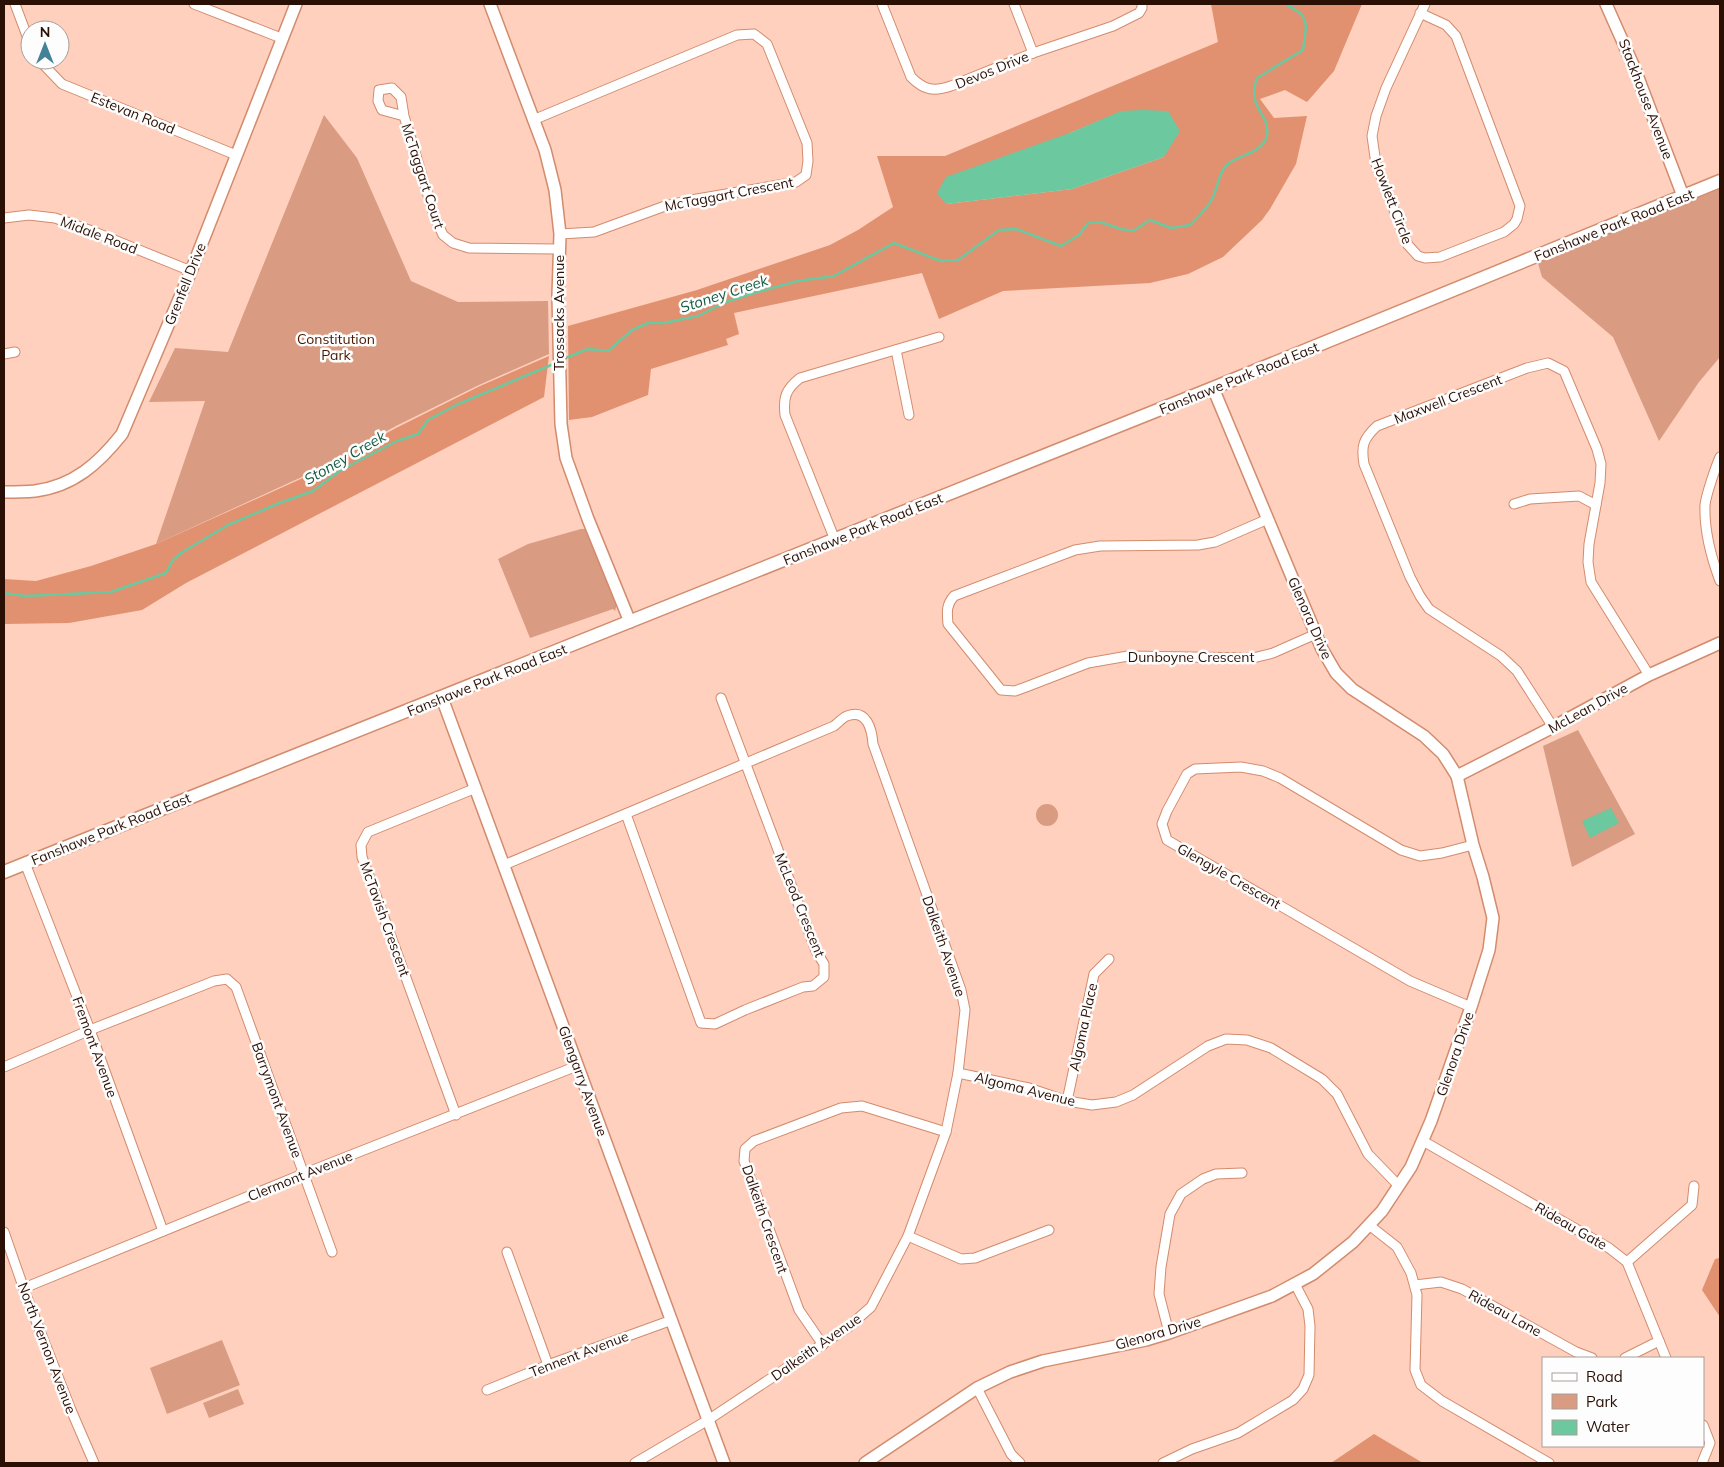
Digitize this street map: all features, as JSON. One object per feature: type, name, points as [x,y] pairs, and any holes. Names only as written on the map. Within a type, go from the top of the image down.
[{"type":"main road","name":"Fanshawe Park Road East","points":[[4,872],[1213,388],[1720,181]]},
{"type":"street","points":[[14,4],[20,20]]},
{"type":"street","points":[[194,4],[281,38]]},
{"type":"street","name":"Grenfell Drive","points":[[4,492],[36,491],[62,484],[84,474],[106,454],[122,434],[191,270],[296,4]]},
{"type":"street","name":"Trossacks Avenue","points":[[490,4],[545,150],[555,190],[560,234],[559,345],[561,424],[566,458],[588,519],[630,622]]},
{"type":"street","name":"Devos Drive","points":[[882,4],[911,77],[920,85],[931,90],[951,86],[1033,54],[1113,26],[1138,13],[1142,8],[1142,4]]},
{"type":"street","points":[[1014,4],[1033,54]]},
{"type":"street","name":"Howlett Circle","points":[[1420,14],[1446,24],[1456,36],[1520,206],[1518,218],[1504,232],[1433,259],[1418,256],[1408,245],[1376,164],[1372,142],[1380,105],[1420,14],[1425,4]]},
{"type":"street","name":"Stackhouse Avenue","points":[[1606,4],[1634,67],[1683,196]]},
{"type":"street","name":"McTaggart Crescent","points":[[533,120],[737,35],[754,34],[767,44],[807,143],[808,161],[806,175],[796,182],[664,206],[594,232],[560,234]]},
{"type":"street","name":"Estevan Road","points":[[49,70],[62,84],[236,155]]},
{"type":"street","name":"McTaggart Court","points":[[404,116],[434,215],[443,236],[453,243],[469,248],[559,249]]},
{"type":"street","name":"Midale Road","points":[[4,218],[29,215],[55,218],[191,270]]},
{"type":"street","points":[[835,540],[785,415],[784,402],[790,386],[800,378],[939,337]]},
{"type":"street","points":[[896,350],[909,415]]},
{"type":"street","points":[[4,354],[15,352]]},
{"type":"street","name":"Maxwell Crescent","points":[[1553,727],[1518,671],[1501,656],[1429,609],[1420,596],[1410,577],[1364,464],[1362,449],[1368,435],[1377,426],[1527,368],[1548,363],[1564,371],[1601,464],[1588,562],[1591,582],[1649,675]]},
{"type":"street","name":"Glenora Drive","points":[[865,1463],[977,1388],[1010,1372],[1043,1362],[1146,1340],[1272,1296],[1313,1274],[1354,1242],[1382,1211],[1399,1186],[1423,1141],[1471,1007],[1489,950],[1493,918],[1457,776],[1443,754],[1424,736],[1352,689],[1336,673],[1316,634],[1213,388]]},
{"type":"street","points":[[1720,457],[1705,503],[1706,531],[1712,560],[1720,581]]},
{"type":"street","points":[[1514,504],[1530,499],[1579,496],[1596,506]]},
{"type":"street","name":"Dunboyne Crescent","points":[[1268,519],[1216,542],[1198,545],[1100,546],[1075,550],[954,596],[946,610],[948,624],[1001,690],[1015,691],[1088,663],[1128,656],[1253,658],[1273,653],[1316,634]]},
{"type":"street","name":"McLean Drive","points":[[1457,776],[1649,675],[1720,644]]},
{"type":"street","name":"Glengarry Avenue","points":[[442,698],[724,1463]]},
{"type":"street","name":"McLeod Crescent","points":[[626,814],[701,1022],[715,1024],[802,987],[813,986],[824,977],[824,964],[816,951],[721,698]]},
{"type":"street","name":"Dalkeith Avenue","points":[[504,865],[834,726],[846,716],[857,714],[867,720],[872,730],[873,744],[961,990],[965,1010],[958,1073],[946,1132],[908,1236],[871,1307],[847,1328],[823,1344],[708,1420],[635,1463]]},
{"type":"street","name":"Glengyle Crescent","points":[[1471,1007],[1410,981],[1167,840],[1162,824],[1166,811],[1187,774],[1196,768],[1241,767],[1263,771],[1280,778],[1401,850],[1420,856],[1442,853],[1473,845]]},
{"type":"street","name":"McTavish Crescent","points":[[456,1114],[362,857],[361,845],[368,832],[476,788]]},
{"type":"street","name":"Fremont Avenue","points":[[25,864],[90,1030],[163,1231]]},
{"type":"street","name":"Algoma Place","points":[[1067,1101],[1094,974],[1109,959]]},
{"type":"street","name":"Barrymont Avenue","points":[[90,1030],[214,981],[227,979],[236,987],[332,1252]]},
{"type":"street","points":[[4,1068],[90,1030]]},
{"type":"street","name":"Algoma Avenue","points":[[958,1073],[1029,1088],[1067,1101],[1092,1105],[1116,1102],[1133,1095],[1208,1046],[1226,1039],[1247,1040],[1271,1048],[1322,1079],[1337,1094],[1368,1154],[1399,1186]]},
{"type":"street","name":"Clermont Avenue","points":[[24,1288],[303,1174],[577,1066]]},
{"type":"street","name":"Dalkeith Crescent","points":[[823,1344],[799,1310],[786,1278],[744,1162],[745,1149],[754,1141],[842,1108],[862,1106],[946,1132]]},
{"type":"street","name":"Rideau Gate","points":[[1423,1141],[1610,1248],[1627,1262],[1666,1357]]},
{"type":"street","points":[[1169,1332],[1159,1294],[1161,1267],[1170,1214],[1181,1194],[1203,1180],[1216,1174],[1242,1173]]},
{"type":"street","points":[[1627,1262],[1692,1205],[1694,1186]]},
{"type":"street","points":[[1369,1225],[1397,1247],[1411,1273],[1417,1295],[1415,1370],[1421,1384],[1442,1401],[1550,1463]]},
{"type":"street","points":[[908,1236],[961,1259],[975,1258],[1049,1230]]},
{"type":"street","name":"North Vernon Avenue","points":[[4,1232],[71,1410],[94,1463]]},
{"type":"street","points":[[507,1252],[548,1365]]},
{"type":"street","name":"Rideau Lane","points":[[1414,1285],[1442,1282],[1462,1289],[1576,1352],[1589,1357]]},
{"type":"street","points":[[1163,1463],[1192,1449],[1238,1433],[1293,1400],[1303,1389],[1309,1375],[1310,1326],[1308,1309],[1295,1284]]},
{"type":"street","name":"Tennent Avenue","points":[[486,1390],[548,1365],[672,1320]]},
{"type":"street","points":[[1628,1357],[1659,1341]]},
{"type":"street","points":[[977,1388],[1011,1454],[1020,1463]]},
{"type":"street","points":[[1702,1463],[1710,1443],[1704,1428]]},
{"type":"green space","name":"Constitution Park","points":[[324,115],[357,158],[411,281],[458,302],[548,301],[549,354],[479,385],[396,426],[304,476],[156,544],[205,401],[149,402],[175,348],[228,352]]},
{"type":"green space","points":[[1720,189],[1720,357],[1699,382],[1659,441],[1613,337],[1542,277],[1538,263]]},
{"type":"green space","points":[[585,529],[617,604],[615,611],[613,609],[530,638],[498,559],[528,544]]},
{"type":"green space","points":[[1578,730],[1635,834],[1572,867],[1543,746]]},
{"type":"green space","points":[[1047,804],[1055,807],[1058,815],[1055,823],[1047,826],[1039,823],[1036,815],[1039,807]]},
{"type":"green space","points":[[222,1340],[240,1385],[167,1414],[150,1368]]},
{"type":"green space","points":[[238,1389],[244,1404],[209,1418],[203,1403]]},
{"type":"shaded area","points":[[1211,4],[1362,4],[1334,71],[1307,102],[1285,90],[1260,99],[1274,118],[1307,116],[1296,164],[1262,220],[1223,257],[1188,274],[1150,283],[1003,291],[939,319],[922,273],[734,313],[739,334],[726,339],[728,345],[651,369],[648,395],[592,417],[569,420],[568,326],[697,290],[830,245],[858,230],[893,207],[877,156],[945,156],[1218,42]],"holes":[[[1121,112],[1164,157],[1072,189],[946,204],[1072,132]]]},
{"type":"shaded area","points":[[549,356],[544,397],[186,583],[142,610],[69,623],[4,624],[4,579],[36,581],[91,566],[156,544],[305,477],[480,386]]},
{"type":"shaded area","points":[[1720,1258],[1720,1317],[1702,1290],[1715,1259]]},
{"type":"shaded area","points":[[1374,1434],[1423,1463],[1331,1463]]},
{"type":"water","points":[[1121,111],[1168,111],[1180,131],[1164,157],[1072,189],[946,204],[937,193],[946,177],[1072,132]]},
{"type":"water","points":[[1611,808],[1619,823],[1590,838],[1582,821]]},
{"type":"waterway","name":"Stoney Creek","points":[[563,359],[588,349],[608,351],[632,330],[648,323],[664,323],[698,316],[726,302],[754,293],[798,281],[834,276],[894,243],[941,261],[958,260],[999,230],[1016,229],[1061,246],[1079,235],[1088,223],[1100,222],[1133,231],[1150,220],[1171,228],[1190,225],[1210,203],[1220,176],[1228,164],[1257,149],[1265,141],[1267,127],[1254,97],[1257,78],[1303,50],[1305,22],[1300,13],[1285,4]]},
{"type":"waterway","name":"Stoney Creek","points":[[4,593],[25,596],[111,592],[166,573],[173,560],[181,553],[228,525],[313,491],[341,470],[397,441],[418,434],[428,420],[456,405],[556,363]]}]
